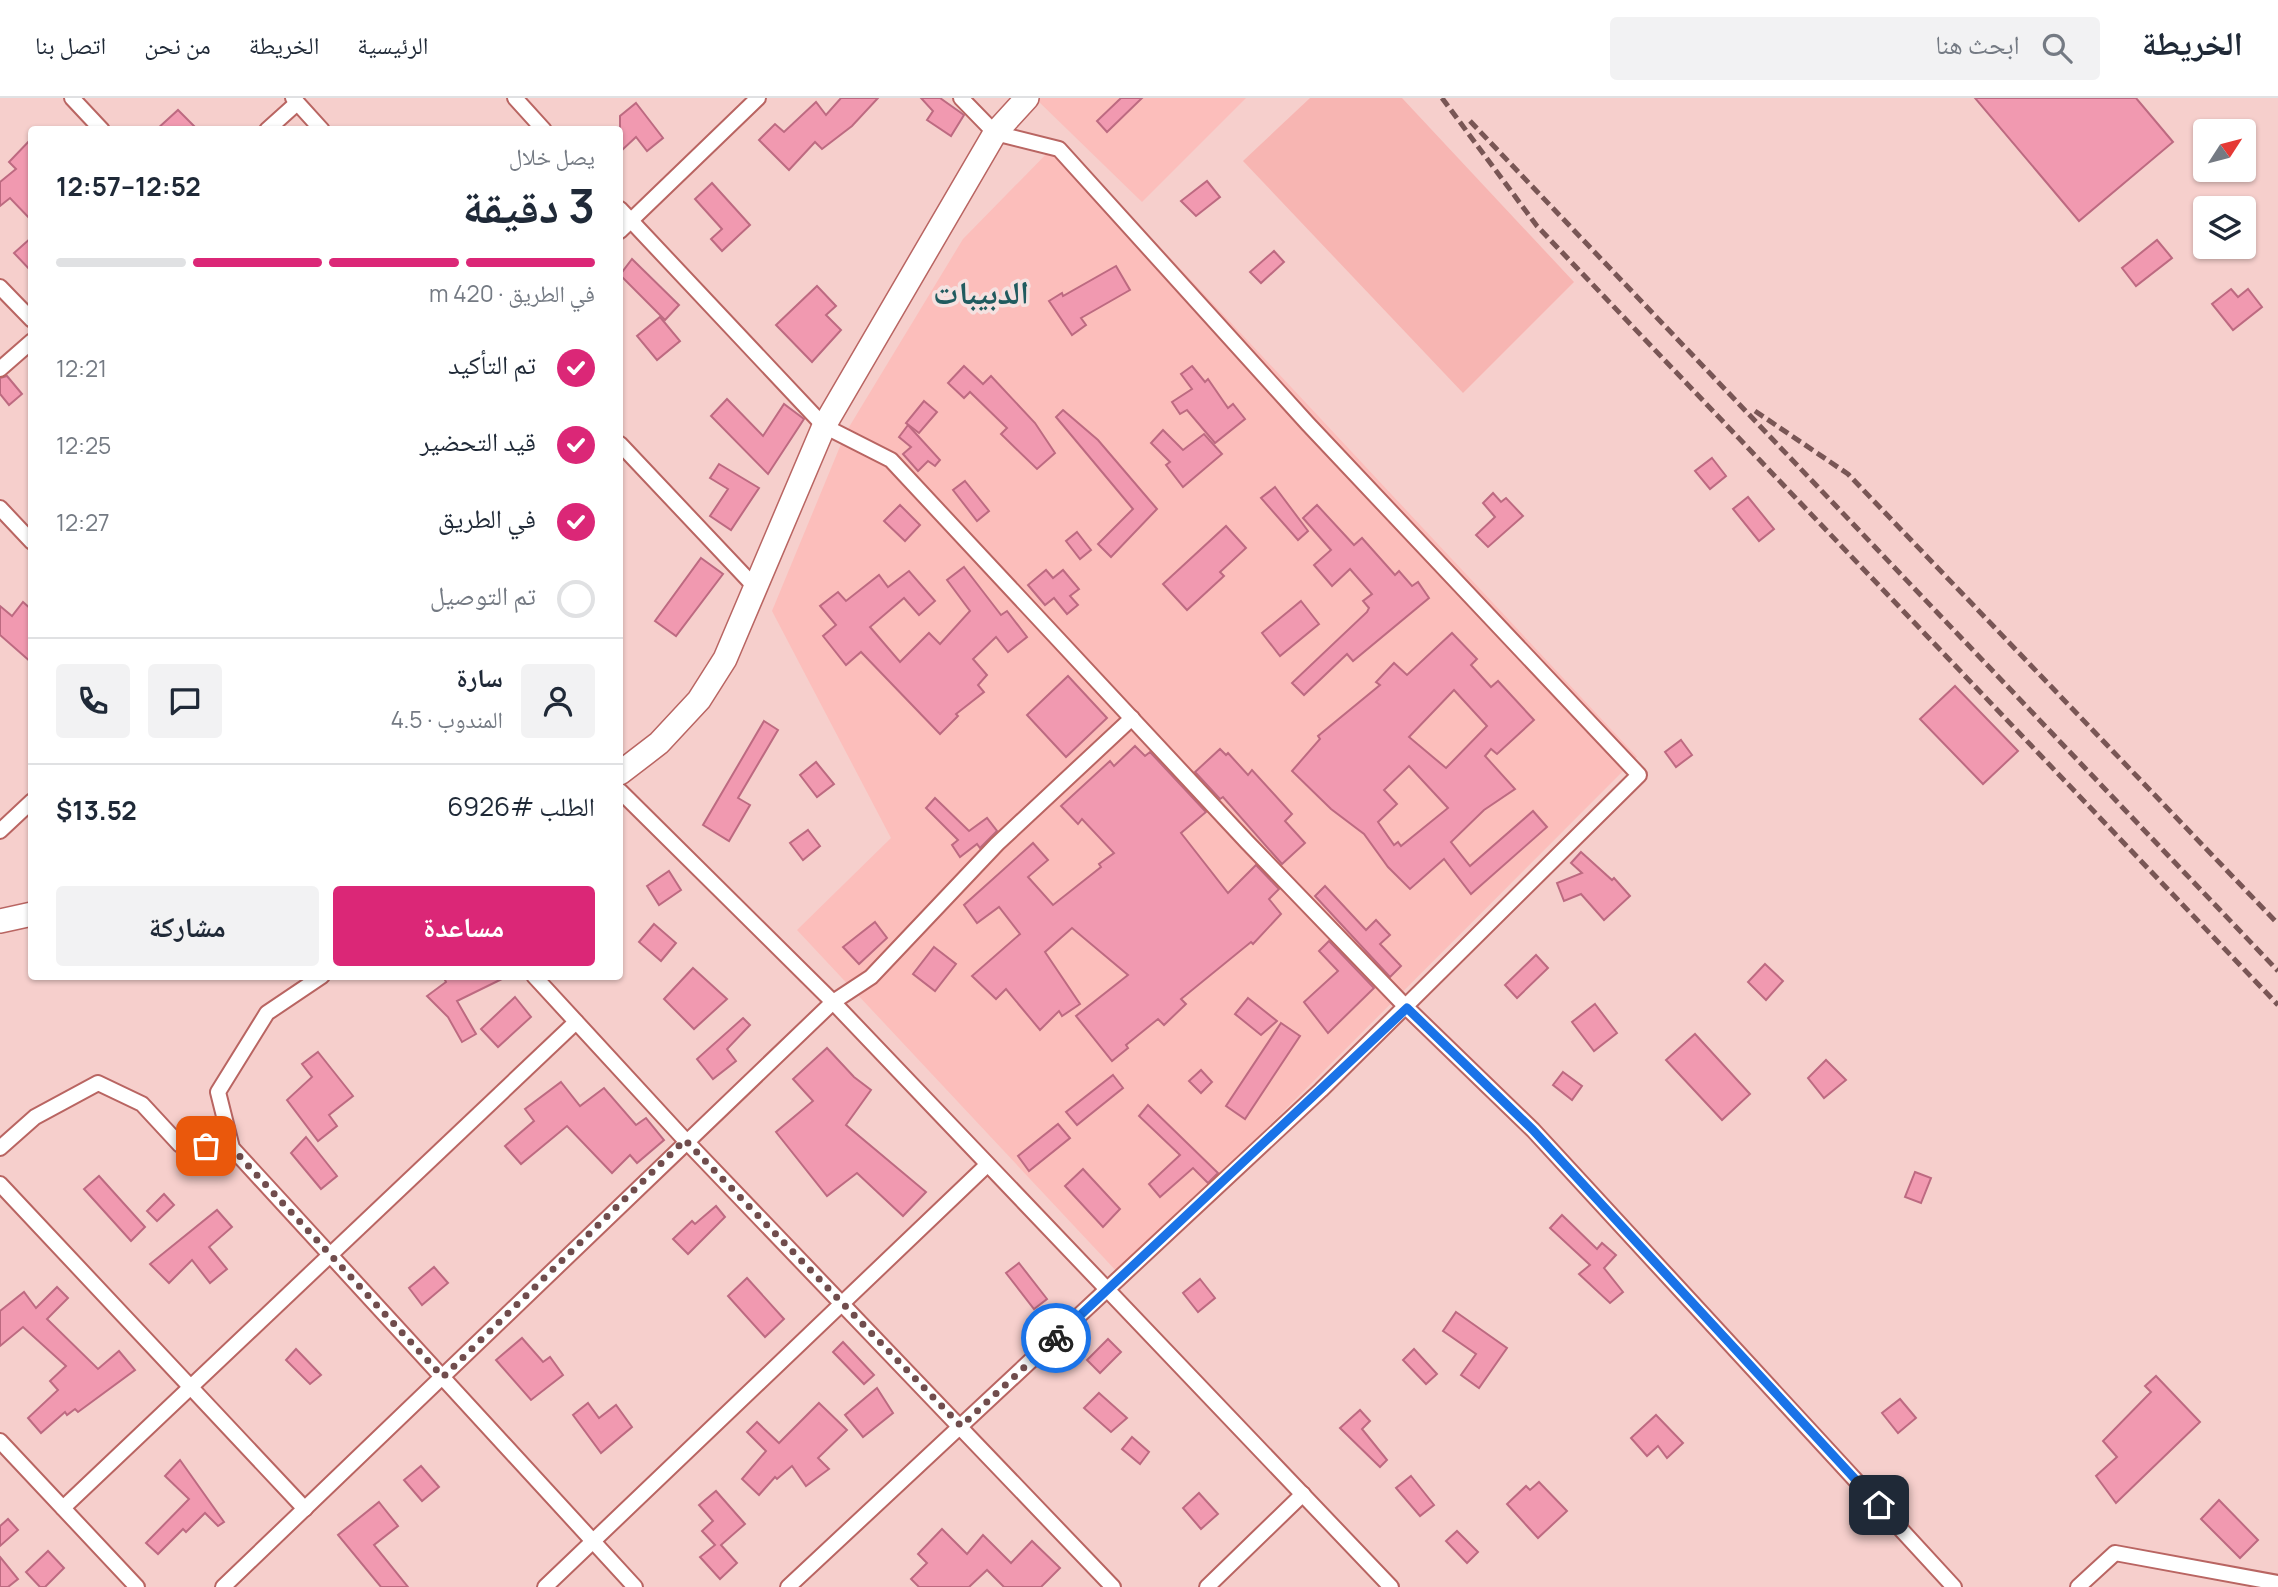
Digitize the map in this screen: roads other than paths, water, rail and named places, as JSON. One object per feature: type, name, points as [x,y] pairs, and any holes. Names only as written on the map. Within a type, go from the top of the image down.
[{"type":"main road","points":[[623,771],[659,743],[699,700],[725,659],[824,426],[995,133],[1027,98]]},
{"type":"main road","points":[[0,921],[28,915]]},
{"type":"street","points":[[72,98],[98,126]]},
{"type":"street","points":[[515,98],[540,126]]},
{"type":"street","points":[[758,98],[625,226],[824,426],[891,460],[1407,1008],[1533,1130],[1954,1587]]},
{"type":"street","points":[[788,1587],[1107,1292],[1407,1008],[1639,775],[1308,424],[1059,149],[995,133],[961,98]]},
{"type":"street","points":[[271,126],[295,100],[318,126]]},
{"type":"street","points":[[0,287],[28,316]]},
{"type":"street","points":[[0,369],[28,344]]},
{"type":"street","points":[[623,447],[755,587]]},
{"type":"street","points":[[0,508],[28,538]]},
{"type":"street","points":[[223,1587],[685,1140],[833,1002],[871,977],[997,844],[1132,718]]},
{"type":"street","points":[[623,794],[833,1002],[1391,1587]]},
{"type":"street","points":[[0,831],[28,805]]},
{"type":"street","points":[[316,980],[267,1013],[218,1093],[232,1148],[635,1587]]},
{"type":"street","points":[[538,980],[685,1140],[1113,1587]]},
{"type":"street","points":[[63,1508],[576,1022]]},
{"type":"street","points":[[0,1148],[35,1116],[98,1083],[142,1104],[180,1145],[232,1148]]},
{"type":"street","points":[[545,1587],[987,1165]]},
{"type":"street","points":[[0,1184],[305,1509]]},
{"type":"street","points":[[0,1441],[137,1587]]},
{"type":"street","points":[[1207,1587],[1303,1494]]},
{"type":"street","points":[[2078,1587],[2115,1553],[2278,1583]]},
{"type":"railway","points":[[1442,98],[1537,226],[2278,1005]]},
{"type":"railway","points":[[1470,121],[2278,971]]},
{"type":"railway","points":[[1755,411],[1848,474],[2278,924]]},
{"type":"district","name":"الدبيبات","points":[[981,292]]}]
